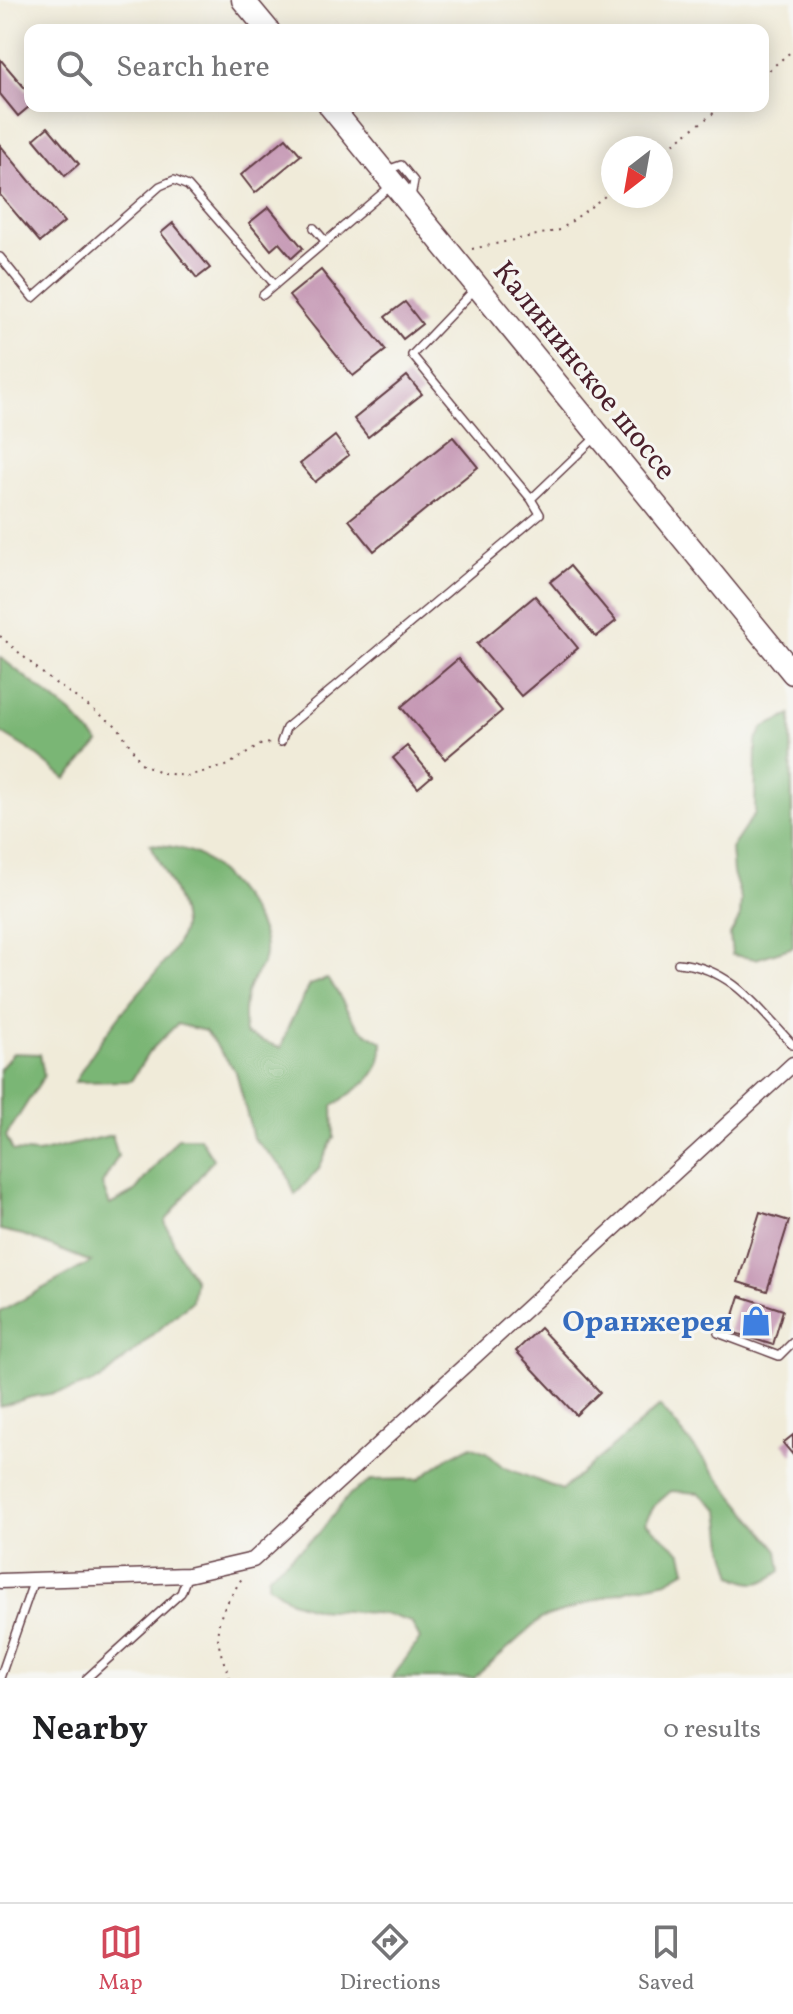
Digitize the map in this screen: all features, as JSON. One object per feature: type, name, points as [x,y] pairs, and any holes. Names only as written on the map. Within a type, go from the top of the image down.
[{"type":"main road","points":[[243,0],[263,24]]},
{"type":"main road","name":"Калининское шоссе","points":[[335,112],[793,673]]},
{"type":"street","points":[[0,1581],[188,1575],[253,1560],[793,1064]]},
{"type":"lane","points":[[263,295],[326,242],[388,177]]},
{"type":"lane","points":[[0,257],[33,298],[160,186],[174,180],[188,186],[275,285]]},
{"type":"lane","points":[[314,228],[326,242]]},
{"type":"lane","points":[[281,742],[286,728],[540,514],[412,355],[477,286]]},
{"type":"lane","points":[[531,499],[599,435]]},
{"type":"lane","points":[[678,963],[698,965],[730,980],[793,1045]]},
{"type":"lane","points":[[718,1333],[779,1356],[793,1342]]},
{"type":"lane","points":[[87,1678],[181,1593],[188,1575]]},
{"type":"lane","points":[[0,1678],[34,1580]]},
{"type":"path","points":[[769,70],[793,50]]},
{"type":"path","points":[[673,144],[715,112]]},
{"type":"path","points":[[451,254],[560,230],[601,199]]},
{"type":"path","points":[[0,636],[48,678],[118,727],[141,763],[162,773],[187,776],[226,766],[262,744],[281,742]]},
{"type":"path","points":[[230,1678],[216,1638],[218,1621],[253,1560]]},
{"type":"green space","points":[[0,657],[71,713],[99,743],[66,779],[31,751],[0,732]]},
{"type":"green space","points":[[791,715],[793,947],[756,959],[732,955],[730,935],[740,917],[741,899],[733,873],[731,849],[755,813],[756,741],[764,727]]},
{"type":"green space","points":[[150,844],[180,849],[209,862],[233,886],[254,916],[265,946],[264,959],[247,994],[245,1034],[281,1048],[310,985],[327,979],[360,1028],[382,1042],[379,1065],[374,1073],[333,1106],[334,1137],[318,1170],[295,1195],[286,1171],[253,1138],[236,1072],[205,1031],[177,1024],[149,1052],[131,1081],[75,1082],[107,1033],[170,955],[181,933],[183,924],[179,903]]},
{"type":"green space","points":[[13,1053],[40,1054],[44,1076],[6,1136],[13,1151],[38,1153],[112,1135],[118,1156],[102,1184],[110,1205],[134,1192],[178,1138],[200,1138],[213,1159],[165,1222],[179,1255],[195,1280],[192,1301],[102,1379],[68,1391],[31,1397],[0,1407],[0,1312],[91,1262],[23,1235],[0,1230],[0,1069]]},
{"type":"green space","points":[[660,1406],[778,1550],[781,1571],[774,1576],[752,1583],[733,1576],[724,1546],[720,1510],[699,1493],[671,1491],[655,1505],[645,1522],[682,1553],[686,1570],[667,1581],[627,1590],[541,1619],[474,1678],[392,1678],[420,1639],[411,1622],[386,1614],[316,1609],[291,1601],[268,1585],[268,1576],[319,1533],[350,1494],[372,1480],[418,1479],[471,1446],[486,1452],[503,1467],[562,1490]]},
{"type":"building","points":[[0,59],[24,87],[24,111],[18,116],[0,94]]},
{"type":"building","points":[[48,127],[79,164],[65,176],[34,139]]},
{"type":"building","points":[[286,138],[301,155],[255,193],[241,175]]},
{"type":"building","points":[[0,145],[64,222],[40,242],[0,195]]},
{"type":"building","points":[[269,207],[303,248],[292,258],[279,243],[271,250],[249,223]]},
{"type":"building","points":[[173,223],[210,268],[197,278],[161,233]]},
{"type":"building","points":[[321,270],[386,350],[353,376],[289,296]]},
{"type":"building","points":[[405,302],[422,324],[403,339],[385,317]]},
{"type":"building","points":[[407,376],[422,394],[368,437],[354,419]]},
{"type":"building","points":[[335,436],[349,455],[315,482],[300,464]]},
{"type":"building","points":[[453,437],[478,467],[374,551],[349,520]]},
{"type":"building","points":[[570,566],[616,621],[596,637],[550,582]]},
{"type":"building","points":[[535,596],[578,648],[521,696],[477,644]]},
{"type":"building","points":[[458,659],[502,711],[445,759],[401,707]]},
{"type":"building","points":[[407,746],[432,776],[418,788],[393,758]]},
{"type":"building","points":[[760,1212],[789,1221],[767,1291],[738,1282]]},
{"type":"building","name":"Оранжерея","points":[[740,1296],[783,1310],[773,1345],[729,1331]]},
{"type":"building","points":[[540,1328],[600,1392],[576,1415],[516,1351]]},
{"type":"building","points":[[793,1435],[793,1455],[783,1443]]},
{"type":"place","name":"Оранжерея","points":[[756,1321]]}]
